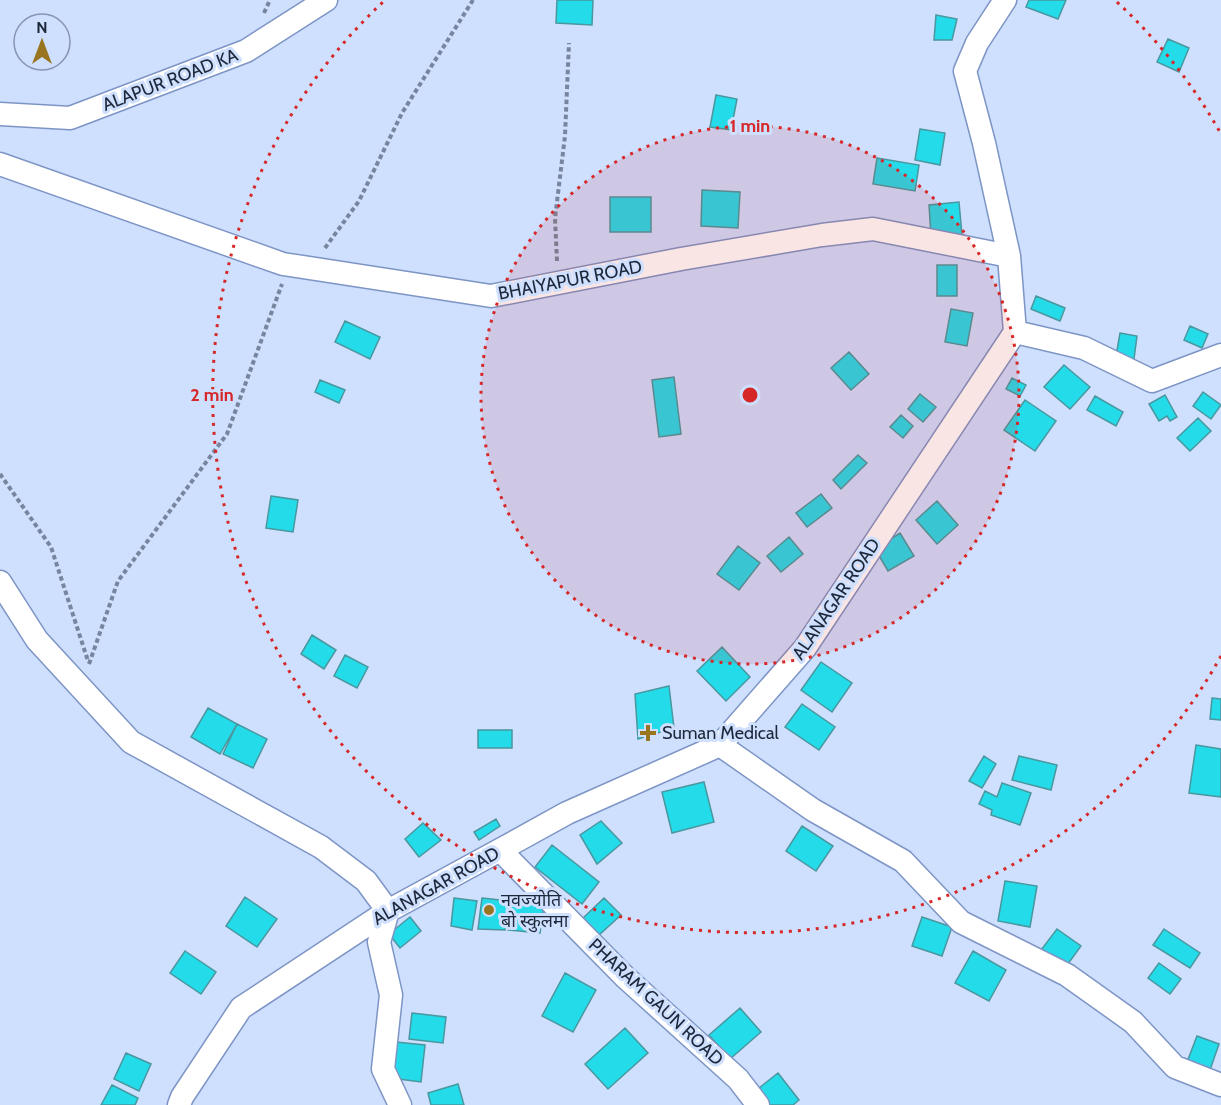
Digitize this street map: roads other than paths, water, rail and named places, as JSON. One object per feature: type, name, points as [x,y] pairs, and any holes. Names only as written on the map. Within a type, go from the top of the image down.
[{"type":"street","name":"ALAPUR ROAD KA","points":[[0,114],[70,118],[246,51],[326,0]]},
{"type":"street","points":[[1005,0],[977,43],[965,71],[984,143],[1009,256],[1015,332],[1084,348],[1152,381],[1221,355]]},
{"type":"street","name":"BHAIYAPUR ROAD","points":[[0,164],[300,267],[491,296],[799,239],[873,230],[1009,256]]},
{"type":"street","name":"ALANAGAR ROAD","points":[[179,1105],[182,1096],[241,1008],[388,911],[567,813],[720,745],[805,648],[1015,332]]},
{"type":"street","points":[[0,582],[37,640],[131,742],[321,847],[366,881],[388,911],[380,942],[391,995],[383,1069],[400,1105]]},
{"type":"street","points":[[720,745],[813,810],[903,861],[961,922],[1067,975],[1133,1022],[1176,1067],[1221,1085]]},
{"type":"street","name":"PHARAM GAUN ROAD","points":[[500,850],[625,977],[738,1079],[758,1105]]},
{"type":"place","name":"Suman Medical","points":[[648,733]]},
{"type":"place","name":"नवज्याेति बाे स्कुलमा","points":[[489,910]]}]
